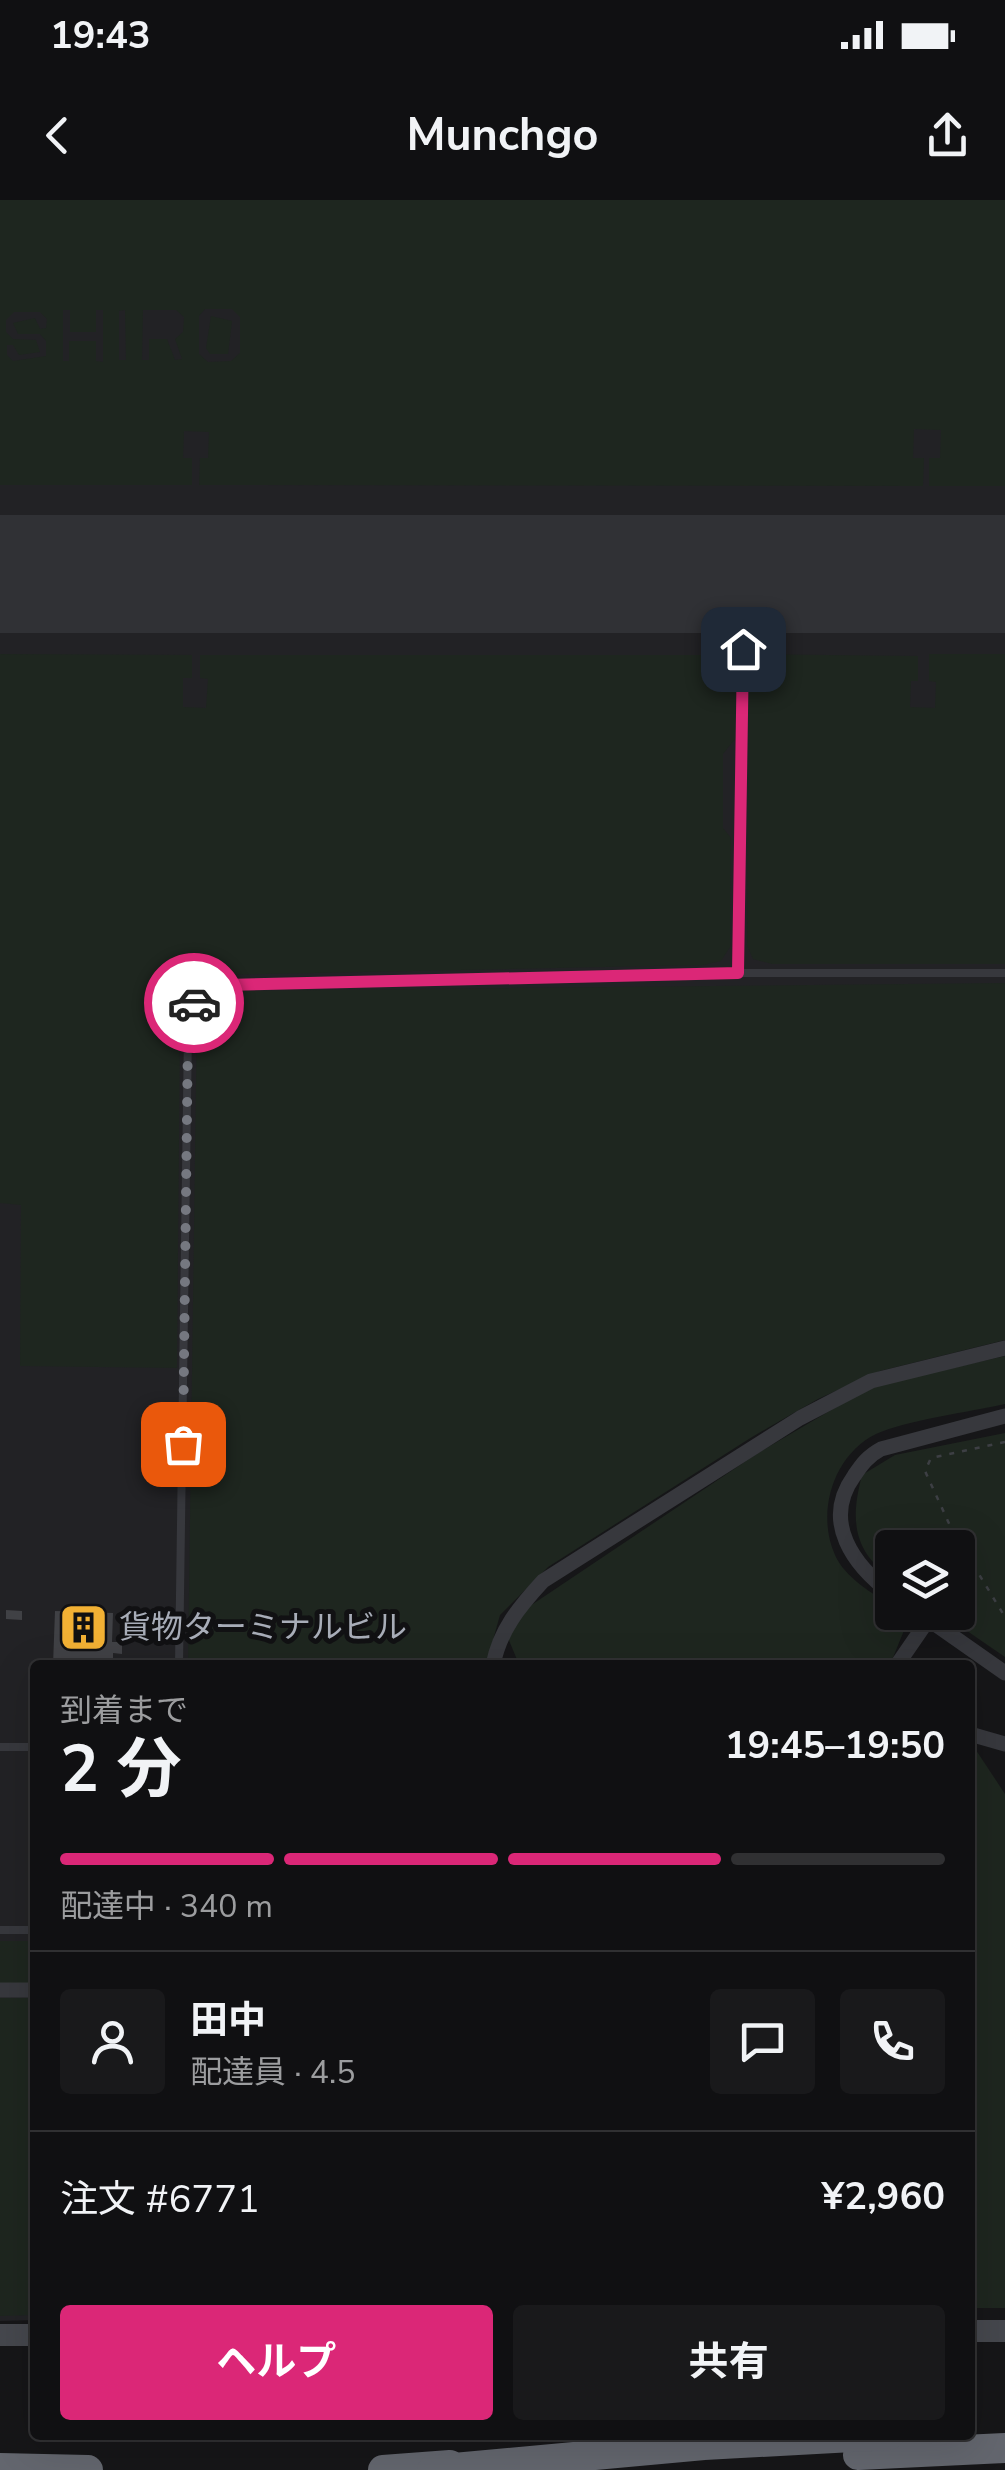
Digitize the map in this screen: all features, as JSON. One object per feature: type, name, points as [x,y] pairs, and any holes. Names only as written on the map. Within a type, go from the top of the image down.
[{"type":"highway","points":[[975,2431],[1005,2429]]},
{"type":"highway","points":[[383,2470],[813,2440]]},
{"type":"highway","points":[[656,2470],[1005,2448]]},
{"type":"highway","points":[[432,2470],[586,2455]]},
{"type":"highway","points":[[0,2468],[88,2470]]},
{"type":"main road","points":[[975,2332],[1005,2331]]},
{"type":"main road","points":[[0,2335],[30,2335]]},
{"type":"street","points":[[493,1660],[513,1614],[542,1581],[800,1418],[870,1381],[1005,1348]]},
{"type":"street","points":[[875,1581],[846,1547],[838,1512],[847,1485],[868,1456],[881,1449],[1005,1416]]},
{"type":"street","points":[[900,1660],[916,1630]]},
{"type":"street","points":[[944,1630],[1005,1672]]},
{"type":"street","points":[[975,1735],[1005,1744]]},
{"type":"street","points":[[0,1990],[30,1990]]},
{"type":"lane","points":[[738,973],[743,649]]},
{"type":"lane","points":[[180,1660],[188,1031],[194,1002],[206,989],[226,985],[738,973],[1005,973]]},
{"type":"lane","points":[[0,1746],[30,1747]]},
{"type":"lane","points":[[0,1930],[30,1930]]},
{"type":"path","points":[[1005,1442],[930,1458],[926,1471],[952,1530],[1005,1617]]},
{"type":"shaded area","points":[[0,200],[1005,200],[1005,1330],[855,1358],[292,1660],[30,1660],[30,2320],[0,2321]]},
{"type":"shaded area","points":[[0,200],[1005,200],[1005,486],[929,486],[929,458],[940,458],[941,430],[914,429],[913,458],[924,458],[923,486],[199,485],[200,458],[208,458],[209,432],[184,431],[183,458],[192,458],[192,485],[0,485]],"holes":[[[205,309],[232,309],[240,317],[240,353],[231,361],[208,362],[199,354],[199,316]],[[63,310],[70,310],[70,332],[96,332],[96,310],[103,310],[103,362],[96,361],[96,341],[69,341],[69,361],[63,361]],[[125,310],[126,360],[119,360],[119,311]],[[143,310],[176,310],[184,317],[183,332],[175,339],[182,359],[175,360],[167,339],[149,339],[149,360],[142,360]],[[14,312],[40,312],[47,319],[46,328],[40,329],[35,318],[13,323],[18,334],[40,334],[46,341],[46,356],[13,361],[7,355],[7,345],[13,345],[19,355],[40,352],[36,340],[13,339],[6,332],[6,320]]]},
{"type":"shaded area","points":[[211,316],[232,321],[228,354],[210,354],[206,348]]},
{"type":"shaded area","points":[[0,654],[192,655],[192,678],[183,678],[183,707],[206,708],[208,679],[200,678],[200,655],[736,655],[735,739],[723,754],[723,828],[731,838],[730,947],[721,961],[703,965],[217,975],[185,1004],[180,1026],[177,1368],[20,1366],[21,1205],[0,1203]]},
{"type":"shaded area","points":[[749,654],[918,656],[918,681],[911,681],[910,707],[935,708],[936,682],[929,681],[929,654],[1005,654],[1005,964],[772,964],[753,959],[747,945]]},
{"type":"shaded area","points":[[1005,983],[1005,1340],[880,1371],[818,1399],[752,1437],[548,1567],[500,1615],[487,1660],[188,1660],[197,1012],[205,998],[218,991]]},
{"type":"shaded area","points":[[1005,1356],[1005,1404],[921,1420],[876,1434],[849,1456],[832,1487],[827,1521],[835,1555],[852,1578],[875,1595],[875,1630],[904,1630],[892,1660],[517,1660],[508,1638],[527,1608],[758,1453],[872,1386]]},
{"type":"shaded area","points":[[1005,1433],[1005,1657],[966,1630],[975,1630],[975,1530],[875,1530],[875,1564],[862,1546],[856,1506],[862,1475],[895,1455]]},
{"type":"shaded area","points":[[975,1749],[1005,1794],[1005,2308],[975,2308]]},
{"type":"shaded area","points":[[0,1941],[30,1941],[30,1984],[0,1984]]},
{"type":"shaded area","points":[[0,1998],[30,1998],[30,2315],[0,2316]]},
{"type":"building","points":[[6,1610],[22,1611],[22,1620],[6,1619]]},
{"type":"building","name":"貨物ターミナルビル","points":[[55,1611],[113,1613],[112,1642],[122,1642],[122,1654],[113,1653],[113,1660],[53,1660]]},
{"type":"runway","points":[[0,574],[1005,574]]},
{"type":"way so far","points":[[183,1444],[188,1031],[194,1003]]},
{"type":"place","name":"貨物ターミナルビル","points":[[84,1627]]},
{"type":"route","points":[[194,1003],[206,989],[226,985],[738,973],[743,649]]}]
